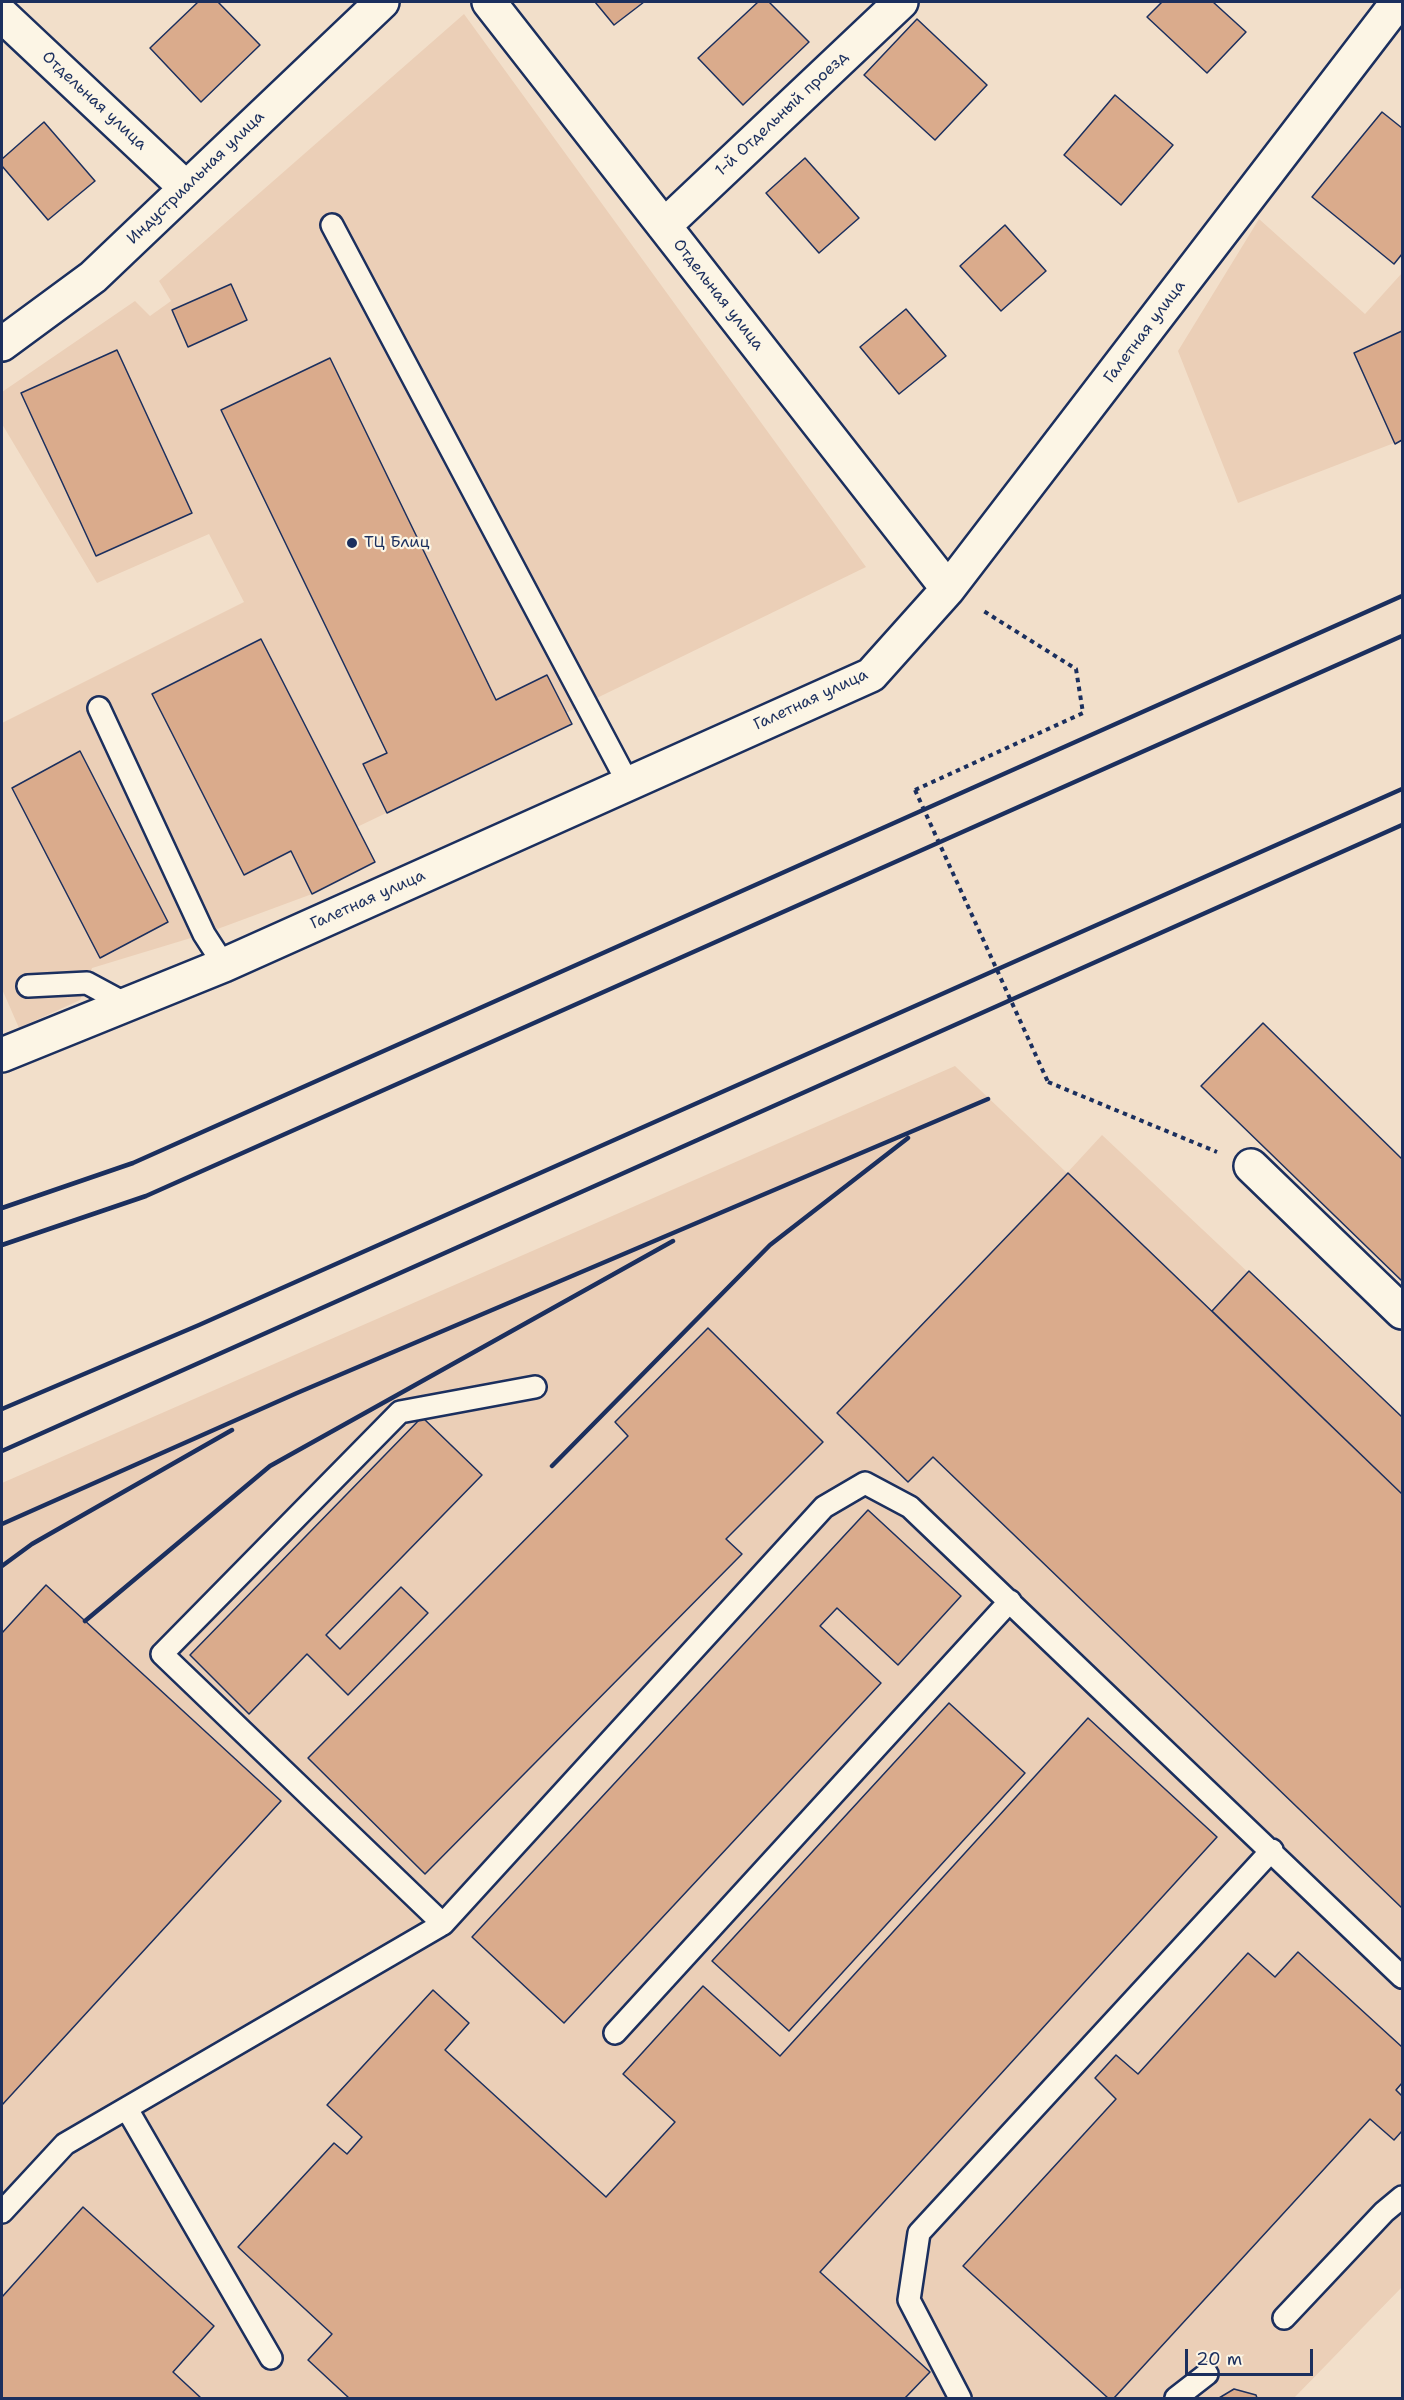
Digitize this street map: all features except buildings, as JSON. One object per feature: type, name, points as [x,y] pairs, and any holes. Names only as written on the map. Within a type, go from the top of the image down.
[{"type":"street","name":"Индустриальная улица","points":[[2,344],[93,277],[382,2]]},
{"type":"street","name":"Отдельная улица","points":[[489,2],[948,589]]},
{"type":"street","name":"1-й Отдельный проезд","points":[[664,226],[900,2]]},
{"type":"street","name":"Галетная улица","points":[[2,1055],[224,965],[871,675],[948,589],[1398,2]]},
{"type":"street","name":"Отдельная улица","points":[[2,15],[186,188]]},
{"type":"street","points":[[1251,1166],[1402,1312]]},
{"type":"lane","points":[[332,225],[628,783]]},
{"type":"lane","points":[[99,708],[204,934],[224,965]]},
{"type":"lane","points":[[28,986],[87,983],[126,1004]]},
{"type":"lane","points":[[443,1924],[162,1654],[400,1412],[535,1387]]},
{"type":"lane","points":[[2,2212],[65,2145],[443,1924],[824,1507],[866,1483],[910,1507],[1272,1850],[1402,1977]]},
{"type":"lane","points":[[615,2033],[1010,1601]]},
{"type":"lane","points":[[960,2398],[909,2300],[919,2233],[1272,1850]]},
{"type":"lane","points":[[127,2109],[271,2358]]},
{"type":"lane","points":[[1284,2318],[1384,2212],[1402,2197]]},
{"type":"lane","points":[[1176,2398],[1207,2374]]},
{"type":"path","points":[[948,589],[1076,669],[1083,712],[915,790],[1048,1082],[1251,1166]]},
{"type":"shaded area","points":[[464,14],[866,567],[566,713],[572,724],[357,827],[375,862],[312,894],[204,934],[92,968],[80,1000],[19,1028],[2,989],[2,723],[244,602],[209,534],[97,583],[2,424],[2,392],[135,301],[150,316],[171,301],[159,281]]},
{"type":"shaded area","points":[[1259,219],[1365,314],[1402,273],[1402,440],[1238,503],[1178,351]]},
{"type":"shaded area","points":[[955,1066],[1067,1173],[1102,1135],[1402,1417],[1402,2287],[1294,2398],[2,2398],[2,1483]]},
{"type":"railway","points":[[2,1208],[133,1163],[1402,596]]},
{"type":"railway","points":[[2,1245],[146,1196],[1402,636]]},
{"type":"railway","points":[[2,1409],[199,1325],[1402,789]]},
{"type":"railway","points":[[2,1451],[1402,825]]},
{"type":"railway","points":[[2,1524],[297,1393],[988,1099]]},
{"type":"railway","points":[[552,1466],[770,1245],[908,1138]]},
{"type":"railway","points":[[85,1621],[270,1466],[673,1241]]},
{"type":"railway","points":[[2,1566],[32,1544],[232,1430]]},
{"type":"place","name":"ТЦ Блиц","points":[[352,543]]}]
